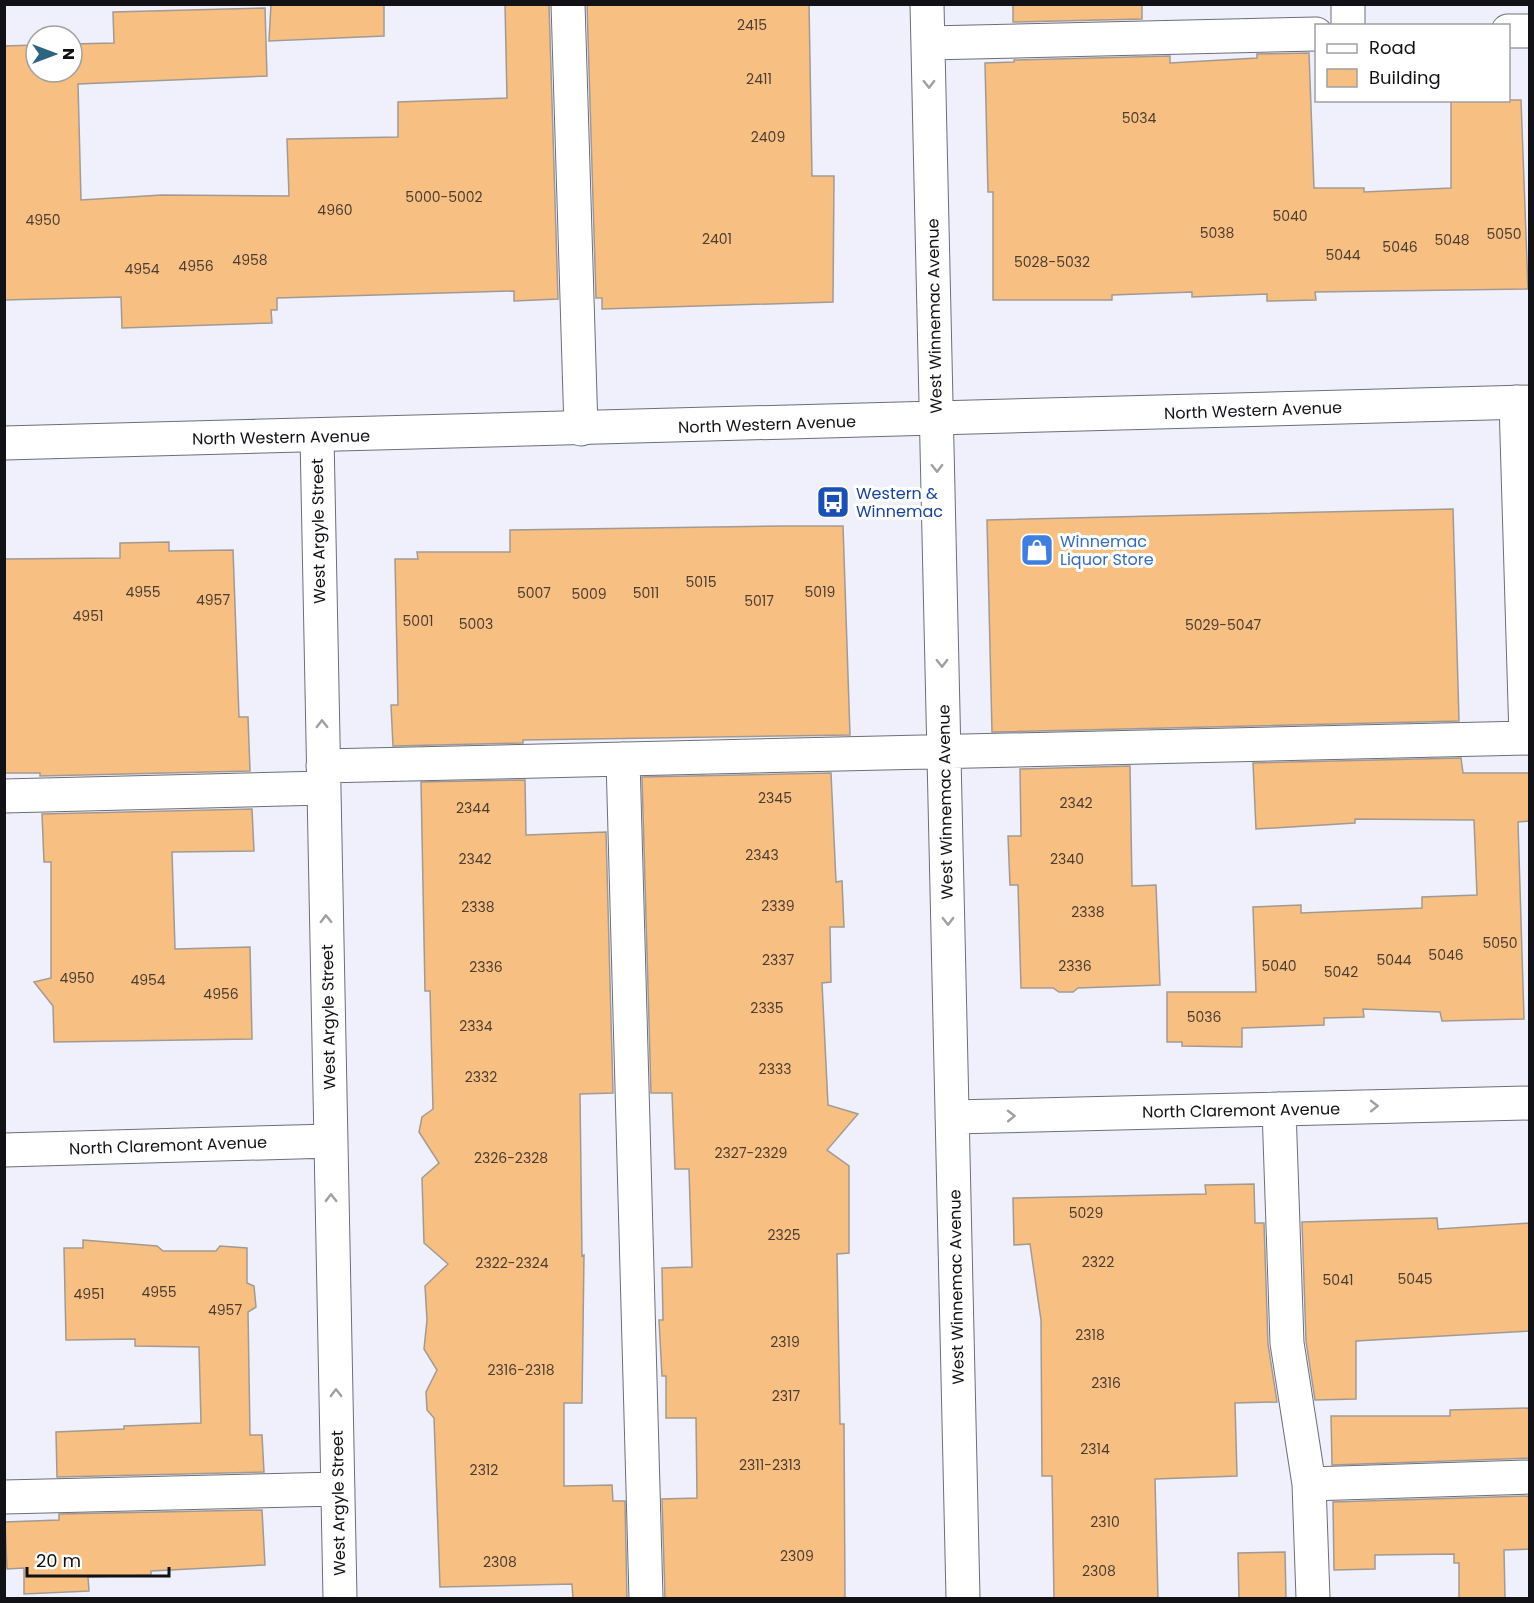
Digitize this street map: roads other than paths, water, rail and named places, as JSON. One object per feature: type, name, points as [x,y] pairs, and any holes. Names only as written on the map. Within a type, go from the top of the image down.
[{"type":"street","points":[[568,4],[580,429]]},
{"type":"street","name":"West Winnemac Avenue","points":[[927,4],[963,1599]]},
{"type":"street","points":[[1348,4],[1348,24]]},
{"type":"street","points":[[1510,31],[1530,31]]},
{"type":"street","points":[[928,43],[1315,34]]},
{"type":"street","points":[[4,796],[623,759],[1528,738],[1523,402]]},
{"type":"street","name":"North Western Avenue","points":[[4,443],[1523,402]]},
{"type":"street","name":"West Argyle Street","points":[[317,436],[340,1599]]},
{"type":"street","points":[[623,759],[646,1599]]},
{"type":"street","name":"North Claremont Avenue","points":[[952,1117],[1530,1102]]},
{"type":"street","points":[[1279,1109],[1287,1343],[1309,1484],[1313,1599]]},
{"type":"street","name":"North Claremont Avenue","points":[[4,1150],[331,1141]]},
{"type":"street","points":[[1309,1484],[1530,1477]]},
{"type":"street","points":[[4,1497],[338,1489]]},
{"type":"place","name":"Western & Winnemac","points":[[833,502]]},
{"type":"place","name":"Winnemac Liquor Store","points":[[1037,550]]}]
